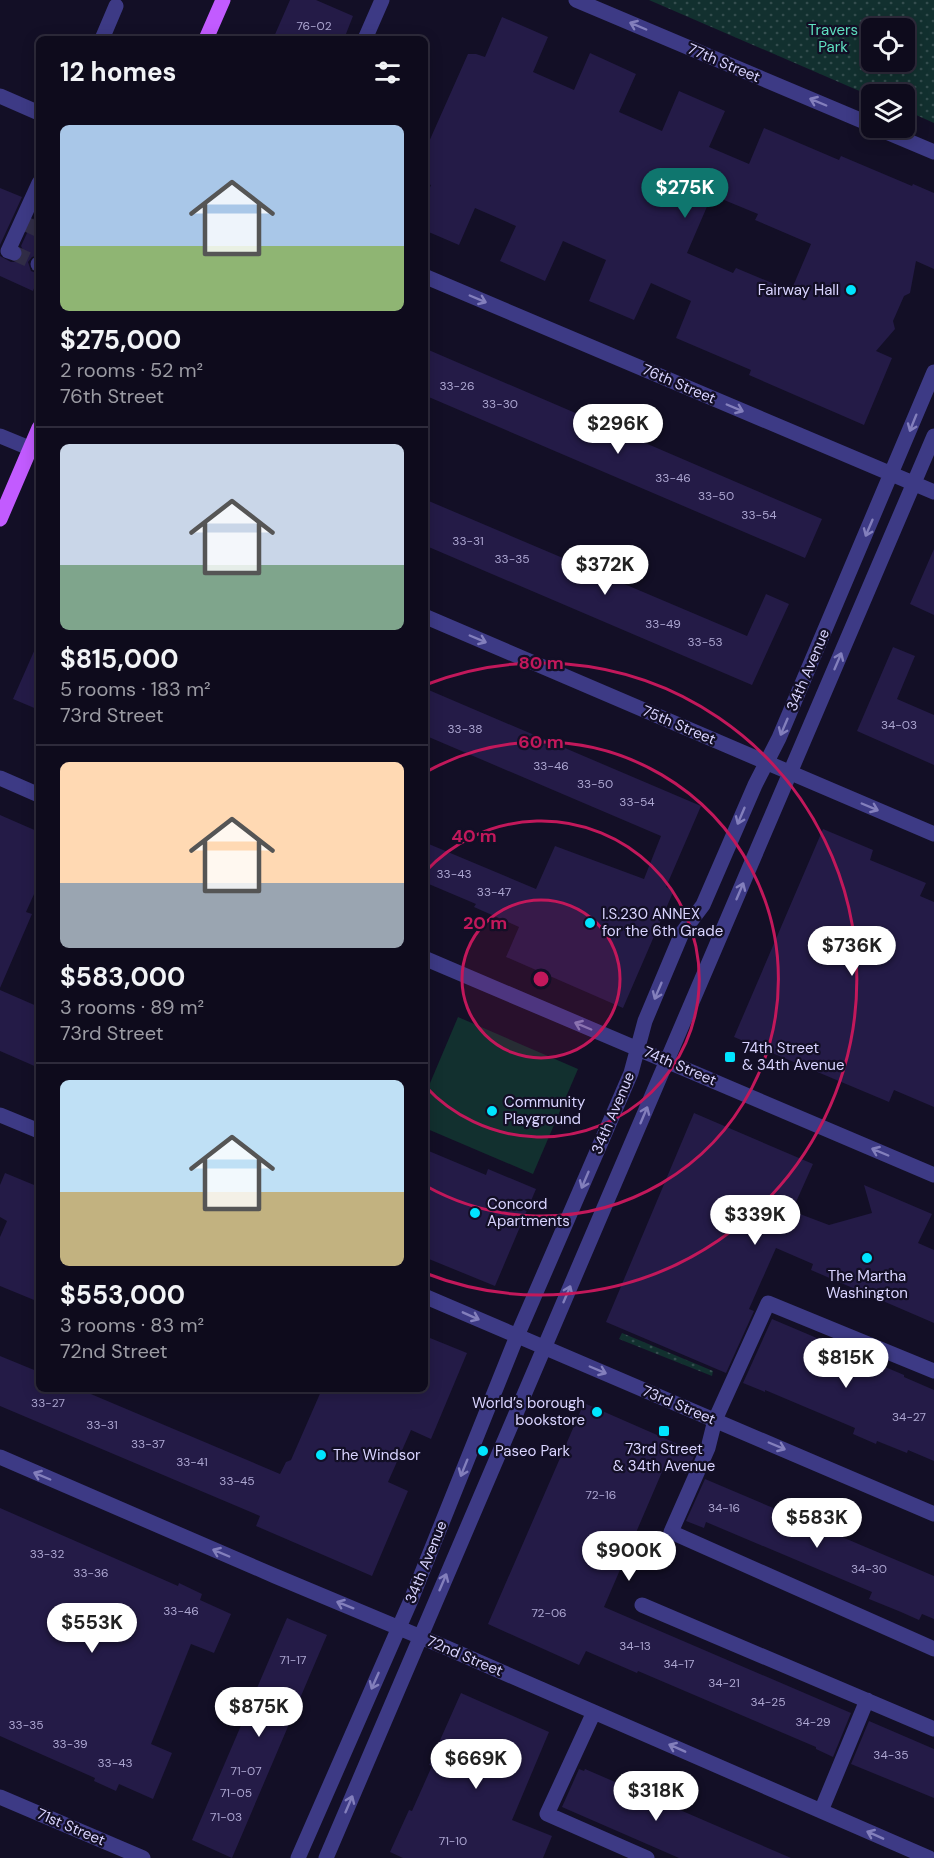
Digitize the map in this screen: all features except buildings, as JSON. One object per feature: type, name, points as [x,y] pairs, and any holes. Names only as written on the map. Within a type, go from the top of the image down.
[{"type":"main road","points":[[207,36],[223,0]]},
{"type":"main road","points":[[0,519],[35,450]]},
{"type":"street","points":[[366,36],[382,0]]},
{"type":"street","name":"77th Street","points":[[576,0],[861,120]]},
{"type":"street","points":[[103,36],[116,6]]},
{"type":"street","points":[[0,96],[36,112]]},
{"type":"street","points":[[901,138],[934,152]]},
{"type":"street","points":[[14,253],[8,250],[24,223],[36,194]]},
{"type":"street","name":"76th Street","points":[[428,278],[934,492]]},
{"type":"street","name":"34th Avenue","points":[[298,1858],[399,1628],[517,1336],[631,1073],[645,1022],[682,933],[703,905],[765,762],[779,738],[934,372]]},
{"type":"street","points":[[0,436],[35,450]]},
{"type":"street","name":"34th Avenue","points":[[326,1858],[934,436]]},
{"type":"street","name":"75th Street","points":[[428,618],[934,834]]},
{"type":"street","points":[[0,778],[36,794]]},
{"type":"street","name":"74th Street","points":[[428,960],[934,1175]]},
{"type":"street","points":[[0,1115],[36,1130]]},
{"type":"street","name":"73rd Street","points":[[428,1298],[934,1514]]},
{"type":"street","points":[[934,1371],[768,1303],[715,1420],[708,1448],[671,1532],[934,1649]]},
{"type":"street","name":"72nd Street","points":[[0,1457],[420,1636],[929,1858]]},
{"type":"street","points":[[642,1605],[934,1729]]},
{"type":"street","points":[[821,1811],[867,1700]]},
{"type":"street","points":[[594,1712],[547,1814],[647,1858]]},
{"type":"street","name":"71st Street","points":[[0,1797],[143,1858]]},
{"type":"green space","name":"Travers Park","points":[[649,0],[934,0],[934,123],[915,114],[915,84],[861,84],[861,92]]},
{"type":"green space","name":"Community Playground","points":[[458,1017],[578,1069],[533,1174],[428,1129],[428,1088]]},
{"type":"green space","points":[[622,1333],[713,1371],[712,1376],[619,1339]]},
{"type":"tunnel","points":[[26,224],[36,229]]},
{"type":"tunnel","points":[[14,253],[36,263]]},
{"type":"place","name":"Fairway Hall","points":[[851,290]]},
{"type":"place","name":"I.S.230 ANNEX for the 6th Grade","points":[[590,923]]},
{"type":"place","name":"74th Street & 34th Avenue","points":[[730,1057]]},
{"type":"place","name":"Community Playground","points":[[492,1111]]},
{"type":"place","name":"Concord Apartments","points":[[475,1213]]},
{"type":"place","name":"The Martha Washington","points":[[867,1258]]},
{"type":"place","name":"World’s borough bookstore","points":[[597,1412]]},
{"type":"place","name":"73rd Street & 34th Avenue","points":[[664,1431]]},
{"type":"place","name":"Paseo Park","points":[[483,1451]]},
{"type":"place","name":"The Windsor","points":[[321,1455]]}]
